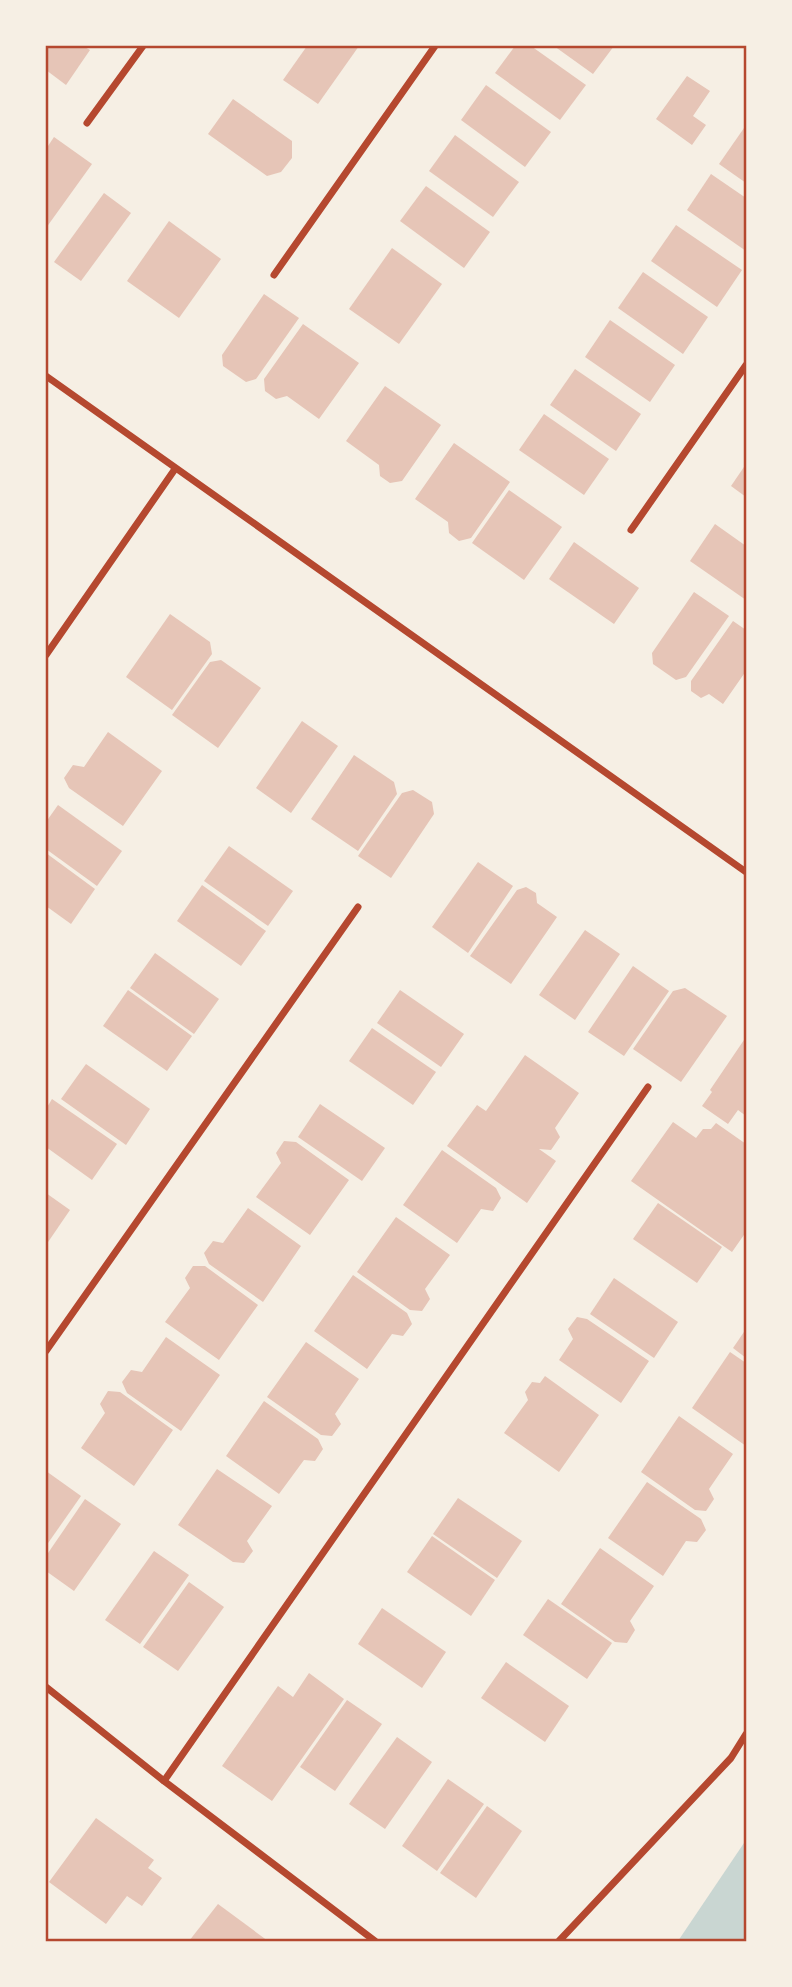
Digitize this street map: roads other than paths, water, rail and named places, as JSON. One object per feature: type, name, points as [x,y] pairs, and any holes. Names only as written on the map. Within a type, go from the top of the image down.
[{"type":"street","points":[[88,123],[143,46]]},
{"type":"street","points":[[274,275],[435,46]]},
{"type":"street","points":[[631,530],[747,365]]},
{"type":"street","points":[[46,376],[747,873]]},
{"type":"street","points":[[46,655],[175,469]]},
{"type":"street","points":[[46,1351],[358,907]]},
{"type":"street","points":[[164,1781],[648,1087]]},
{"type":"street","points":[[46,1687],[164,1781],[375,1941]]},
{"type":"street","points":[[559,1941],[731,1758],[747,1734]]}]
